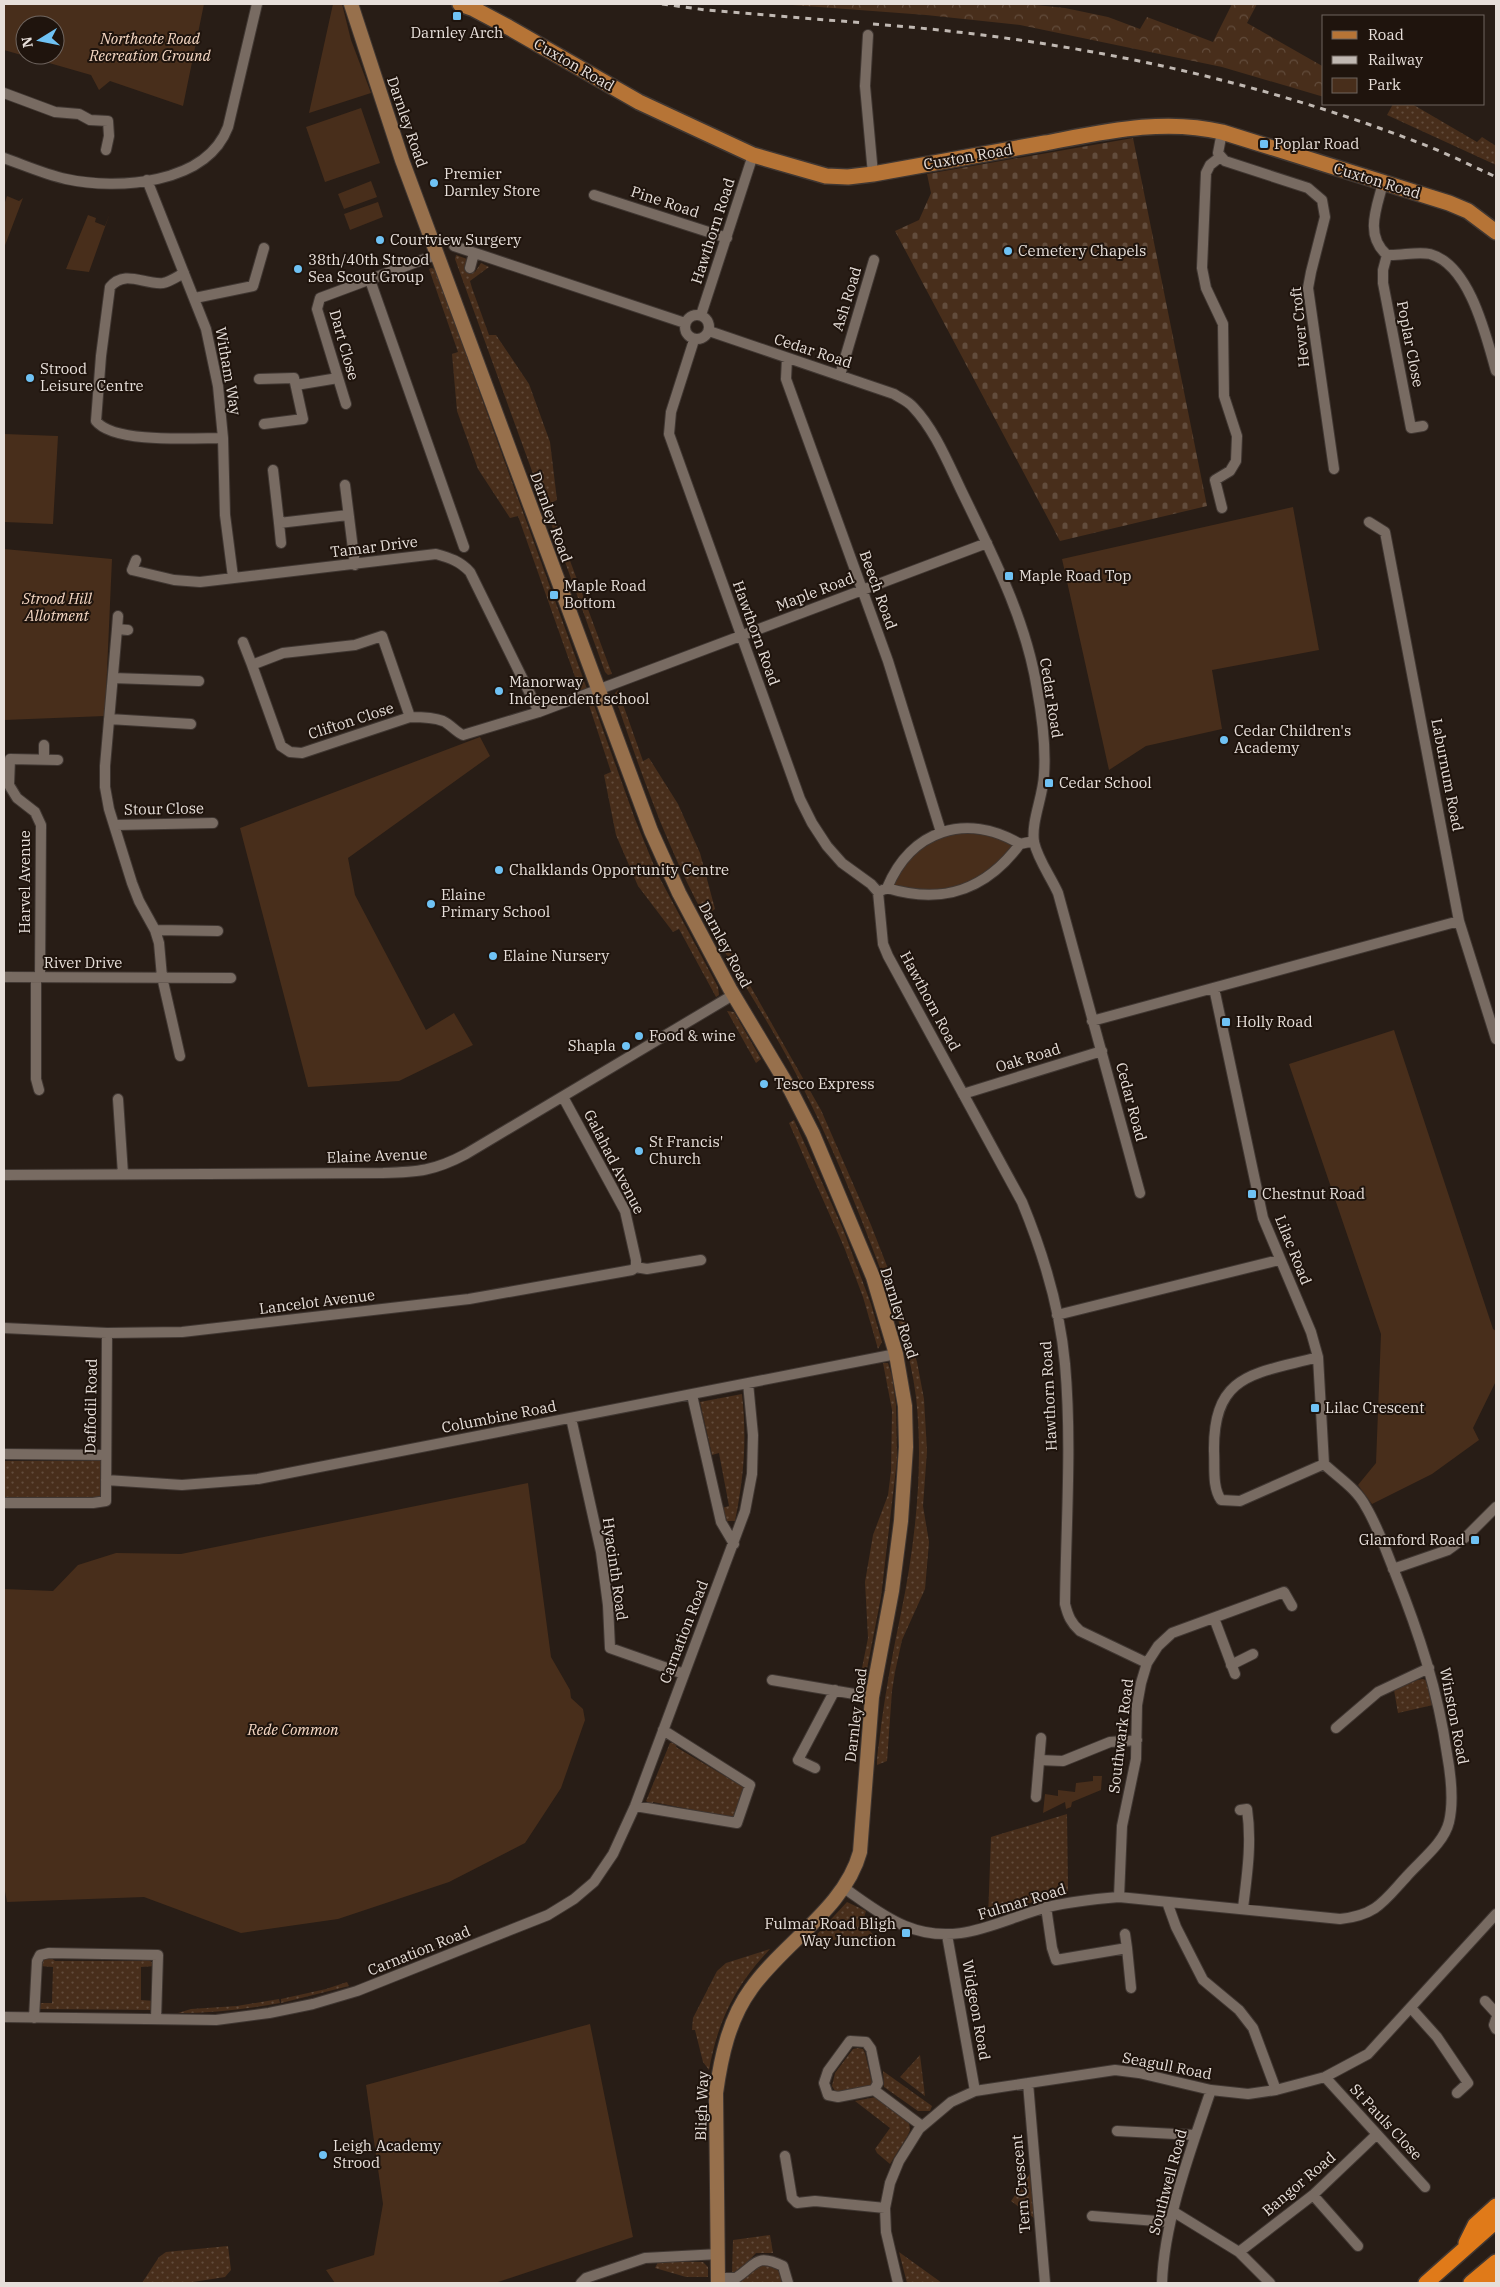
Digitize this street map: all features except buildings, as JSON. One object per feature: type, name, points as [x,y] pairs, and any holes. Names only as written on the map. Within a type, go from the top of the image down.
[{"type":"highway","points":[[1463,2249],[1475,2224],[1496,2206]]},
{"type":"highway","points":[[1426,2283],[1496,2221]]},
{"type":"highway","points":[[1471,2283],[1496,2262]]},
{"type":"highway","points":[[1491,2283],[1496,2278]]},
{"type":"main road","name":"Cuxton Road","points":[[460,4],[508,27],[640,102],[752,155],[826,176],[848,177],[873,174],[1103,133],[1156,126],[1196,126],[1222,132],[1449,203],[1468,211],[1496,232]]},
{"type":"street","points":[[4,158],[62,178],[112,184],[147,180],[182,172],[197,165],[207,158],[224,136],[230,122],[257,4]]},
{"type":"street","name":"Darnley Road","points":[[351,4],[402,160],[651,831],[679,893],[733,995],[791,1091],[813,1134],[873,1277],[896,1354],[905,1406],[906,1447],[902,1513],[892,1591],[872,1697],[864,1790],[862,1841],[857,1864],[844,1888]]},
{"type":"street","points":[[868,36],[866,94],[873,174]]},
{"type":"street","points":[[4,93],[55,112],[79,114],[92,120],[108,121],[110,136],[106,150]]},
{"type":"street","points":[[1222,132],[1218,146],[1220,157],[1210,165],[1206,173],[1202,257],[1205,284],[1223,324],[1224,396],[1238,436],[1236,461],[1230,471],[1215,480],[1222,508]]},
{"type":"street","name":"Hawthorn Road","points":[[701,316],[752,155]]},
{"type":"street","name":"Hever Croft","points":[[1220,157],[1308,188],[1322,200],[1325,217],[1308,288],[1334,470]]},
{"type":"street","name":"Witham Way","points":[[147,180],[206,329],[218,386],[223,438],[224,515],[233,577]]},
{"type":"street","points":[[1383,183],[1373,229],[1378,243],[1387,254],[1430,254],[1450,265],[1459,276],[1476,309],[1496,371]]},
{"type":"street","name":"Pine Road","points":[[594,195],[727,238]]},
{"type":"street","points":[[454,246],[685,323]]},
{"type":"street","points":[[195,298],[253,286],[264,248]]},
{"type":"street","points":[[470,268],[474,253]]},
{"type":"street","name":"Dart Close","points":[[346,404],[317,309],[320,298],[438,254]]},
{"type":"street","name":"Poplar Close","points":[[1387,254],[1383,270],[1383,283],[1410,428],[1423,426]]},
{"type":"street","name":"Ash Road","points":[[840,375],[874,260]]},
{"type":"street","points":[[184,273],[162,283],[120,279],[111,284],[108,289],[96,421],[101,427],[140,438],[223,438]]},
{"type":"street","points":[[370,280],[464,547]]},
{"type":"street","points":[[693,315],[701,316],[707,320],[709,332],[704,337],[694,340],[687,335],[685,323],[693,315]]},
{"type":"street","name":"Cedar Road","points":[[709,332],[894,394],[912,405],[925,421],[943,452],[1019,618],[1037,688],[1044,746],[1044,775],[1034,841],[1038,855],[1058,893],[1140,1192]]},
{"type":"street","name":"Hawthorn Road","points":[[694,340],[671,412],[668,434],[800,798],[812,823],[842,863],[871,884],[883,890],[883,944],[888,956],[963,1094],[1028,1218],[1038,1241],[1057,1315],[1065,1363],[1067,1438],[1065,1604],[1067,1614],[1071,1623],[1080,1631],[1147,1663]]},
{"type":"street","name":"Beech Road","points":[[786,358],[786,378],[888,661],[941,832]]},
{"type":"street","points":[[259,379],[294,378],[303,419],[264,424]]},
{"type":"street","points":[[296,385],[338,378]]},
{"type":"street","points":[[274,470],[281,543]]},
{"type":"street","points":[[345,485],[355,565]]},
{"type":"street","points":[[279,523],[348,515]]},
{"type":"street","name":"Laburnum Road","points":[[1369,522],[1385,532],[1459,921],[1496,1039]]},
{"type":"street","name":"Maple Road","points":[[598,690],[986,543]]},
{"type":"street","name":"Tamar Drive","points":[[136,560],[132,570],[174,580],[200,582],[436,554],[462,563],[480,589],[539,712]]},
{"type":"street","name":"Stour Close","points":[[118,616],[105,788],[135,892],[155,930],[161,956],[162,976]]},
{"type":"street","points":[[117,629],[128,630]]},
{"type":"street","name":"Clifton Close","points":[[410,718],[382,636],[355,645],[283,653],[252,665],[281,746],[290,752],[302,753],[410,718],[444,721],[454,731],[463,735],[539,712],[598,690]]},
{"type":"street","points":[[244,642],[252,665]]},
{"type":"street","points":[[113,678],[199,681]]},
{"type":"street","points":[[109,719],[191,724]]},
{"type":"street","points":[[44,745],[44,759]]},
{"type":"street","name":"Harvel Avenue","points":[[39,1090],[36,1079],[41,825],[35,812],[17,798],[9,785],[7,758],[58,760]]},
{"type":"street","name":"Stour Close","points":[[116,824],[213,823]]},
{"type":"street","points":[[1020,844],[1006,835],[990,830],[957,828],[941,832],[913,848],[902,860],[883,890],[924,896],[962,890],[979,883],[995,872],[1009,859],[1020,844],[1034,841]]},
{"type":"street","points":[[1092,1021],[1459,921]]},
{"type":"street","points":[[155,930],[218,931]]},
{"type":"street","points":[[162,976],[180,1056]]},
{"type":"street","name":"River Drive","points":[[4,977],[162,976],[231,978]]},
{"type":"street","name":"Lilac Road","points":[[1214,988],[1263,1218],[1279,1260],[1311,1332],[1318,1357],[1324,1464]]},
{"type":"street","name":"Elaine Avenue","points":[[4,1175],[383,1173],[429,1170],[444,1166],[466,1154],[733,995]]},
{"type":"street","name":"Oak Road","points":[[963,1094],[1102,1051]]},
{"type":"street","name":"Galahad Avenue","points":[[563,1097],[626,1215],[635,1253],[633,1269]]},
{"type":"street","points":[[118,1099],[123,1174]]},
{"type":"street","name":"Lancelot Avenue","points":[[4,1328],[107,1333],[182,1332],[455,1300],[633,1269],[645,1270],[701,1260]]},
{"type":"street","points":[[1057,1315],[1279,1260]]},
{"type":"street","name":"Daffodil Road","points":[[4,1503],[104,1502],[106,1499],[107,1333]]},
{"type":"street","name":"Columbine Road","points":[[106,1480],[182,1485],[258,1479],[896,1354]]},
{"type":"street","points":[[1318,1357],[1247,1376],[1228,1393],[1221,1403],[1214,1445],[1216,1493],[1221,1500],[1240,1501],[1324,1464]]},
{"type":"street","name":"Carnation Road","points":[[4,2017],[216,2020],[269,2014],[313,2004],[357,1991],[548,1915],[574,1899],[594,1882],[613,1854],[635,1806],[746,1510],[752,1474],[753,1436],[748,1383]]},
{"type":"street","points":[[692,1395],[720,1522],[734,1544]]},
{"type":"street","name":"Hyacinth Road","points":[[571,1418],[601,1552],[608,1605],[610,1648],[684,1674]]},
{"type":"street","points":[[4,1454],[106,1455]]},
{"type":"street","name":"Winston Road","points":[[1324,1464],[1357,1494],[1366,1507],[1416,1624],[1438,1700],[1450,1773],[1451,1807],[1448,1825],[1429,1852],[1380,1905],[1360,1917],[1340,1919]]},
{"type":"street","points":[[1393,1568],[1448,1550],[1466,1537],[1496,1507]]},
{"type":"street","name":"Southwark Road","points":[[1119,1898],[1122,1826],[1136,1759],[1137,1705],[1147,1663],[1158,1646],[1172,1634],[1284,1592],[1292,1606]]},
{"type":"street","points":[[1214,1618],[1233,1670],[1253,1654]]},
{"type":"street","points":[[1336,1728],[1378,1692],[1429,1668]]},
{"type":"street","points":[[772,1680],[872,1697]]},
{"type":"street","points":[[815,1768],[798,1760],[835,1690]]},
{"type":"street","points":[[635,1806],[737,1823],[750,1785],[663,1730]]},
{"type":"street","points":[[1036,1797],[1041,1738]]},
{"type":"street","points":[[1039,1760],[1063,1761],[1110,1742],[1137,1740]]},
{"type":"street","points":[[1240,1810],[1247,1809],[1250,1829],[1250,1855],[1243,1908]]},
{"type":"street","name":"Fulmar Road","points":[[844,1888],[905,1926],[947,1935],[979,1930],[1046,1907],[1070,1902],[1119,1898],[1243,1908],[1340,1919]]},
{"type":"street","name":"Bligh Way","points":[[788,2283],[783,2266],[769,2259],[760,2260],[752,2264],[736,2278],[718,2281],[716,2093],[720,2063],[736,2014],[750,1989],[844,1888]]},
{"type":"street","points":[[1167,1902],[1176,1927],[1203,1980],[1239,2010],[1252,2028],[1276,2090]]},
{"type":"street","points":[[1046,1907],[1052,1948],[1056,1960],[1127,1948]]},
{"type":"street","name":"Seagull Road","points":[[898,2283],[886,2232],[885,2208],[895,2169],[922,2126],[950,2102],[975,2091],[1120,2070],[1211,2090],[1248,2094],[1276,2090],[1325,2077],[1368,2054],[1496,1915]]},
{"type":"street","points":[[1125,1934],[1131,1988]]},
{"type":"street","name":"Widgeon Road","points":[[947,1935],[975,2091]]},
{"type":"street","points":[[34,2018],[37,1961],[40,1955],[50,1953],[159,1952],[156,2019]]},
{"type":"street","points":[[1485,2001],[1496,2013]]},
{"type":"street","points":[[1411,2008],[1437,2037],[1468,2083],[1457,2093]]},
{"type":"street","points":[[1496,2019],[1494,2025],[1496,2029]]},
{"type":"street","points":[[874,2090],[878,2083],[871,2049],[866,2042],[850,2041],[828,2071],[824,2083],[828,2095],[838,2098],[874,2090],[922,2126]]},
{"type":"street","name":"St Pauls Close","points":[[1325,2077],[1425,2187]]},
{"type":"street","name":"Tern Crescent","points":[[1028,2083],[1045,2283]]},
{"type":"street","name":"Southwell Road","points":[[1162,2283],[1172,2217],[1211,2090]]},
{"type":"street","points":[[1117,2131],[1196,2135]]},
{"type":"street","name":"Bangor Road","points":[[1239,2252],[1313,2195],[1376,2135]]},
{"type":"street","points":[[784,2156],[792,2198],[797,2203],[836,2202],[885,2208]]},
{"type":"street","points":[[1313,2195],[1358,2246]]},
{"type":"street","points":[[1092,2216],[1172,2217],[1239,2252],[1270,2283]]},
{"type":"street","points":[[581,2283],[586,2278],[645,2258],[719,2254]]},
{"type":"green space","name":"Northcote Road Recreation Ground","points":[[4,4],[204,4],[183,106],[110,81],[99,90],[91,75],[56,65],[65,65],[65,15],[15,15],[15,53],[4,50]]},
{"type":"green space","points":[[333,4],[342,4],[351,40],[371,93],[309,113]]},
{"type":"green space","points":[[779,4],[1026,4],[1065,8],[1108,17],[1140,29],[1147,17],[1213,42],[1232,4],[1257,4],[1247,23],[1322,66],[1322,96],[1222,67],[1020,25],[926,15]]},
{"type":"green space","points":[[1392,105],[1414,105],[1477,142],[1482,137],[1496,146],[1496,165],[1387,115]]},
{"type":"green space","points":[[361,108],[380,163],[325,182],[306,127]]},
{"type":"green space","points":[[1133,138],[1207,506],[1060,541],[895,231],[919,220],[931,193],[927,174]]},
{"type":"green space","points":[[371,181],[377,197],[344,209],[338,194]]},
{"type":"green space","points":[[7,196],[19,201],[23,198],[4,248],[4,205]]},
{"type":"green space","points":[[378,202],[383,217],[350,230],[344,214]]},
{"type":"green space","points":[[110,213],[89,272],[66,269],[88,215],[96,218],[95,222],[105,226]]},
{"type":"green space","points":[[456,255],[467,259],[468,268],[475,272],[481,263],[489,267],[470,281],[472,288],[489,335],[496,335],[529,384],[550,442],[557,500],[549,504],[612,674],[608,675],[605,672],[455,259]]},
{"type":"green space","points":[[429,269],[435,269],[587,689],[580,691],[518,516],[510,518],[478,469],[457,411],[452,354],[458,352]]},
{"type":"green space","points":[[4,434],[58,436],[53,524],[4,522]]},
{"type":"green space","points":[[1293,507],[1319,650],[1212,670],[1222,729],[1146,746],[1109,770],[1062,559]]},
{"type":"green space","name":"Strood Hill Allotment","points":[[4,549],[112,559],[105,716],[4,720]]},
{"type":"green space","points":[[618,690],[643,761],[649,758],[678,804],[700,853],[715,909],[709,913],[821,1110],[871,1225],[894,1284],[917,1362],[924,1399],[927,1451],[923,1506],[929,1542],[925,1589],[902,1640],[892,1691],[887,1761],[877,1765],[885,1698],[906,1587],[917,1506],[918,1424],[911,1365],[887,1286],[852,1195],[819,1121],[785,1052],[706,919],[667,838],[615,697],[615,693]]},
{"type":"green space","points":[[588,702],[594,705],[635,819],[657,873],[718,987],[719,995],[716,997],[679,929],[673,932],[638,886],[616,835],[604,775],[611,772]]},
{"type":"green space","points":[[480,737],[490,756],[348,858],[355,895],[426,1030],[454,1013],[473,1045],[399,1081],[308,1087],[240,828]]},
{"type":"green space","points":[[958,833],[989,835],[1015,846],[993,870],[961,887],[924,893],[893,886],[904,866],[919,851],[937,840]]},
{"type":"green space","points":[[727,1011],[734,1012],[761,1059],[756,1063]]},
{"type":"green space","points":[[1394,1030],[1493,1329],[1496,1331],[1496,1381],[1473,1428],[1479,1440],[1432,1474],[1372,1504],[1358,1485],[1376,1463],[1381,1334],[1289,1064]]},
{"type":"green space","points":[[794,1120],[843,1229],[871,1304],[882,1342],[878,1349],[863,1297],[844,1247],[789,1123]]},
{"type":"green space","points":[[883,1363],[888,1363],[892,1376],[896,1405],[897,1460],[881,1597],[865,1679],[863,1684],[858,1686],[860,1668],[862,1668],[868,1638],[865,1582],[873,1535],[888,1495],[891,1471],[892,1410]]},
{"type":"green space","points":[[742,1394],[744,1443],[741,1489],[735,1521],[727,1521],[722,1508],[729,1506],[719,1453],[712,1455],[700,1402]]},
{"type":"green space","points":[[91,1457],[103,1460],[101,1499],[4,1501],[4,1461],[91,1461]]},
{"type":"green space","name":"Rede Common","points":[[528,1483],[551,1657],[570,1690],[571,1698],[583,1709],[585,1720],[561,1788],[525,1843],[449,1882],[338,1919],[241,1933],[144,1897],[7,1902],[4,1886],[4,1589],[53,1591],[78,1565],[116,1553],[181,1554]]},
{"type":"green space","points":[[1423,1679],[1428,1681],[1433,1705],[1398,1713],[1394,1690]]},
{"type":"green space","points":[[670,1743],[677,1743],[676,1747],[745,1788],[733,1818],[653,1802],[653,1806],[646,1801]]},
{"type":"green space","points":[[1093,1776],[1102,1776],[1101,1790],[1072,1802],[1071,1807],[1066,1809],[1065,1802],[1043,1813],[1045,1794],[1058,1796],[1058,1790],[1075,1792],[1076,1783],[1093,1781]]},
{"type":"green space","points":[[1067,1814],[1068,1892],[1045,1896],[1044,1898],[988,1918],[991,1837]]},
{"type":"green space","points":[[847,1902],[866,1911],[863,1921],[873,1935],[809,1943]]},
{"type":"green space","points":[[770,1949],[747,1976],[730,2005],[717,2035],[709,2070],[703,2062],[695,2030],[692,2030],[693,2018],[717,1971],[726,1963]]},
{"type":"green space","points":[[50,1957],[55,1961],[141,1961],[147,1958],[156,1966],[141,1967],[141,2000],[155,2001],[152,2010],[39,2009],[38,2003],[52,2003],[53,1967],[39,1966],[42,1961]]},
{"type":"green space","points":[[347,1982],[349,1986],[281,2003],[281,1999],[326,1989]]},
{"type":"green space","points":[[279,1999],[280,2003],[255,2007],[178,2013],[191,2009],[237,2006]]},
{"type":"green space","points":[[590,2024],[633,2237],[495,2283],[335,2283],[326,2270],[374,2255],[383,2204],[366,2085]]},
{"type":"green space","points":[[853,2049],[863,2049],[865,2053],[872,2082],[869,2089],[837,2094],[832,2086],[835,2073]]},
{"type":"green space","points":[[920,2055],[925,2096],[900,2077]]},
{"type":"green space","points":[[883,2071],[932,2106],[930,2111],[918,2111],[884,2087]]},
{"type":"green space","points":[[876,2097],[909,2121],[910,2130],[908,2135],[890,2164],[875,2149],[890,2128],[855,2101]]},
{"type":"green space","points":[[1031,2172],[1034,2218],[1011,2201]]},
{"type":"green space","points":[[770,2235],[773,2253],[756,2253],[737,2273],[732,2274],[733,2240]]},
{"type":"green space","points":[[228,2246],[231,2270],[225,2277],[193,2282],[142,2283],[159,2257],[166,2252]]},
{"type":"green space","points":[[899,2252],[942,2283],[907,2283]]},
{"type":"green space","points":[[658,2262],[703,2262],[708,2267],[708,2277],[686,2277],[655,2268]]},
{"type":"green space","points":[[767,2264],[779,2271],[781,2283],[731,2283],[741,2281],[754,2268]]},
{"type":"railway","points":[[662,4],[706,10],[864,23]]},
{"type":"railway","points":[[873,24],[943,30],[1081,50],[1217,79],[1351,118],[1427,146],[1496,177]]},
{"type":"place","name":"Darnley Arch","points":[[457,16]]},
{"type":"place","name":"Poplar Road","points":[[1264,144]]},
{"type":"place","name":"Premier Darnley Store","points":[[434,183]]},
{"type":"place","name":"Courtview Surgery","points":[[380,240]]},
{"type":"place","name":"Cemetery Chapels","points":[[1008,251]]},
{"type":"place","name":"38th/40th Strood Sea Scout Group","points":[[298,269]]},
{"type":"place","name":"Strood Leisure Centre","points":[[30,378]]},
{"type":"place","name":"Maple Road Top","points":[[1009,576]]},
{"type":"place","name":"Maple Road Bottom","points":[[554,595]]},
{"type":"place","name":"Manorway Independent school","points":[[499,691]]},
{"type":"place","name":"Cedar Children's Academy","points":[[1224,740]]},
{"type":"place","name":"Cedar School","points":[[1049,783]]},
{"type":"place","name":"Chalklands Opportunity Centre","points":[[499,870]]},
{"type":"place","name":"Elaine Primary School","points":[[431,904]]},
{"type":"place","name":"Elaine Nursery","points":[[493,956]]},
{"type":"place","name":"Holly Road","points":[[1226,1022]]},
{"type":"place","name":"Food & wine","points":[[639,1036]]},
{"type":"place","name":"Shapla","points":[[626,1046]]},
{"type":"place","name":"Tesco Express","points":[[764,1084]]},
{"type":"place","name":"St Francis' Church","points":[[639,1151]]},
{"type":"place","name":"Chestnut Road","points":[[1252,1194]]},
{"type":"place","name":"Lilac Crescent","points":[[1315,1408]]},
{"type":"place","name":"Glamford Road","points":[[1475,1540]]},
{"type":"place","name":"Fulmar Road Bligh Way Junction","points":[[906,1933]]},
{"type":"place","name":"Leigh Academy Strood","points":[[323,2155]]}]
